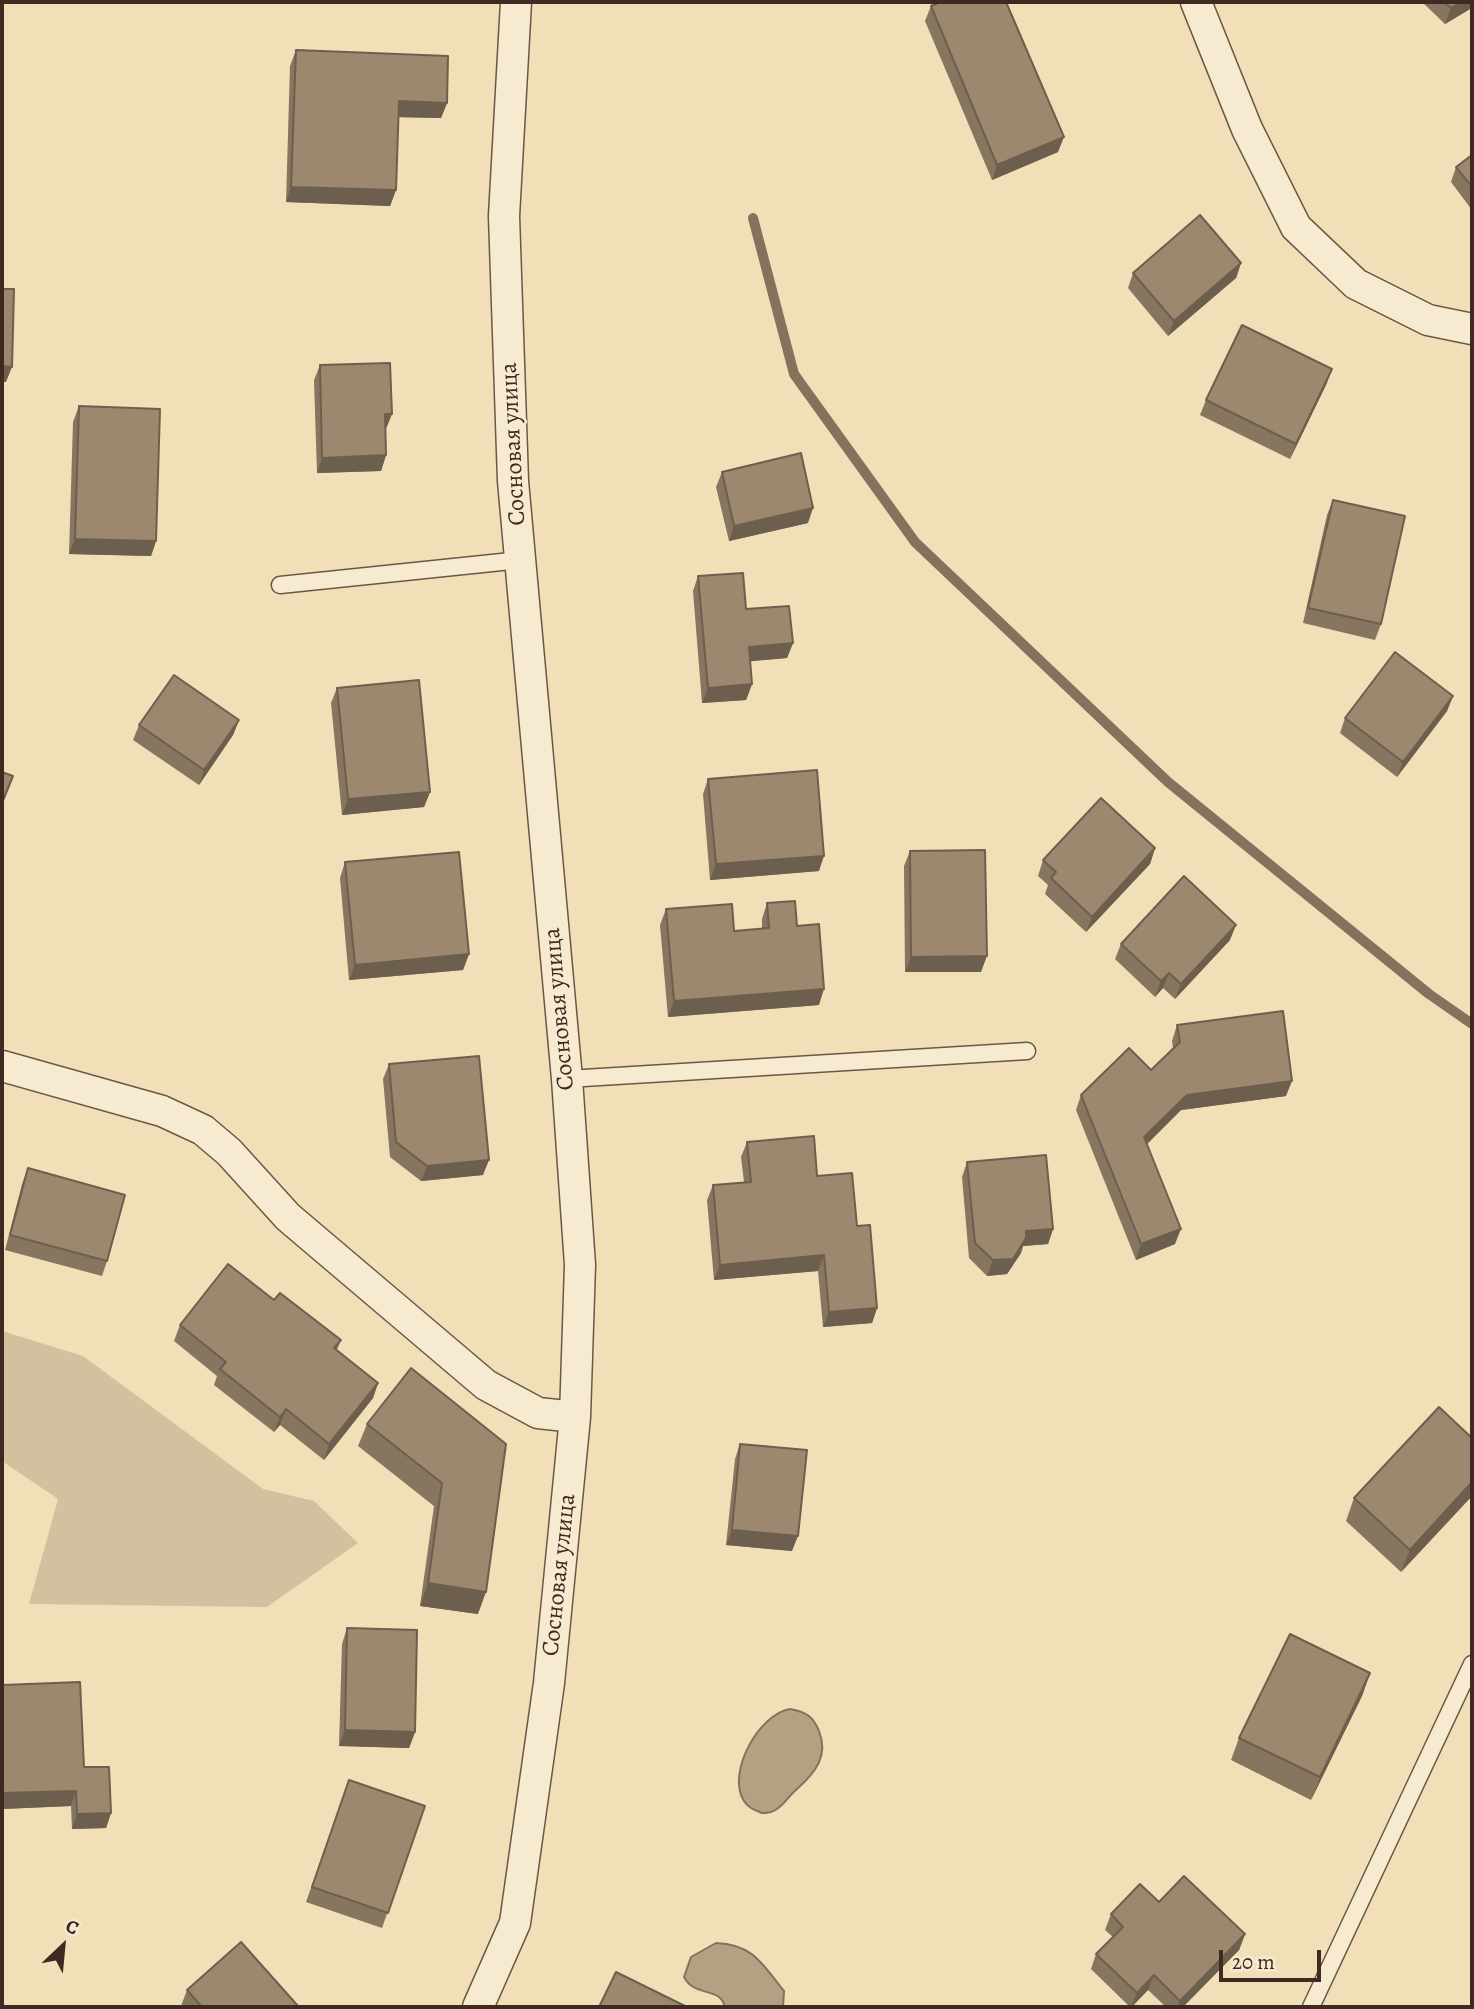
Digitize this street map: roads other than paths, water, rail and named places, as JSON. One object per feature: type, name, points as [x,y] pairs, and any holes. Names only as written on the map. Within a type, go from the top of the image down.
[{"type":"street","name":"Сосновая улица","points":[[478,2007],[515,1923],[550,1683],[575,1417],[580,1265],[567,1079],[513,481],[504,216],[516,2]]},
{"type":"street","points":[[1196,2],[1247,129],[1296,227],[1356,284],[1428,320],[1472,329]]},
{"type":"street","points":[[2,1066],[162,1111],[202,1130],[229,1152],[288,1217],[486,1385],[538,1413],[575,1417]]},
{"type":"lane","points":[[280,585],[520,560]]},
{"type":"lane","points":[[567,1079],[1027,1051]]},
{"type":"lane","points":[[1311,2007],[1472,1664]]},
{"type":"waterway","points":[[753,218],[794,374],[915,542],[1168,782],[1429,994],[1472,1024]]}]
